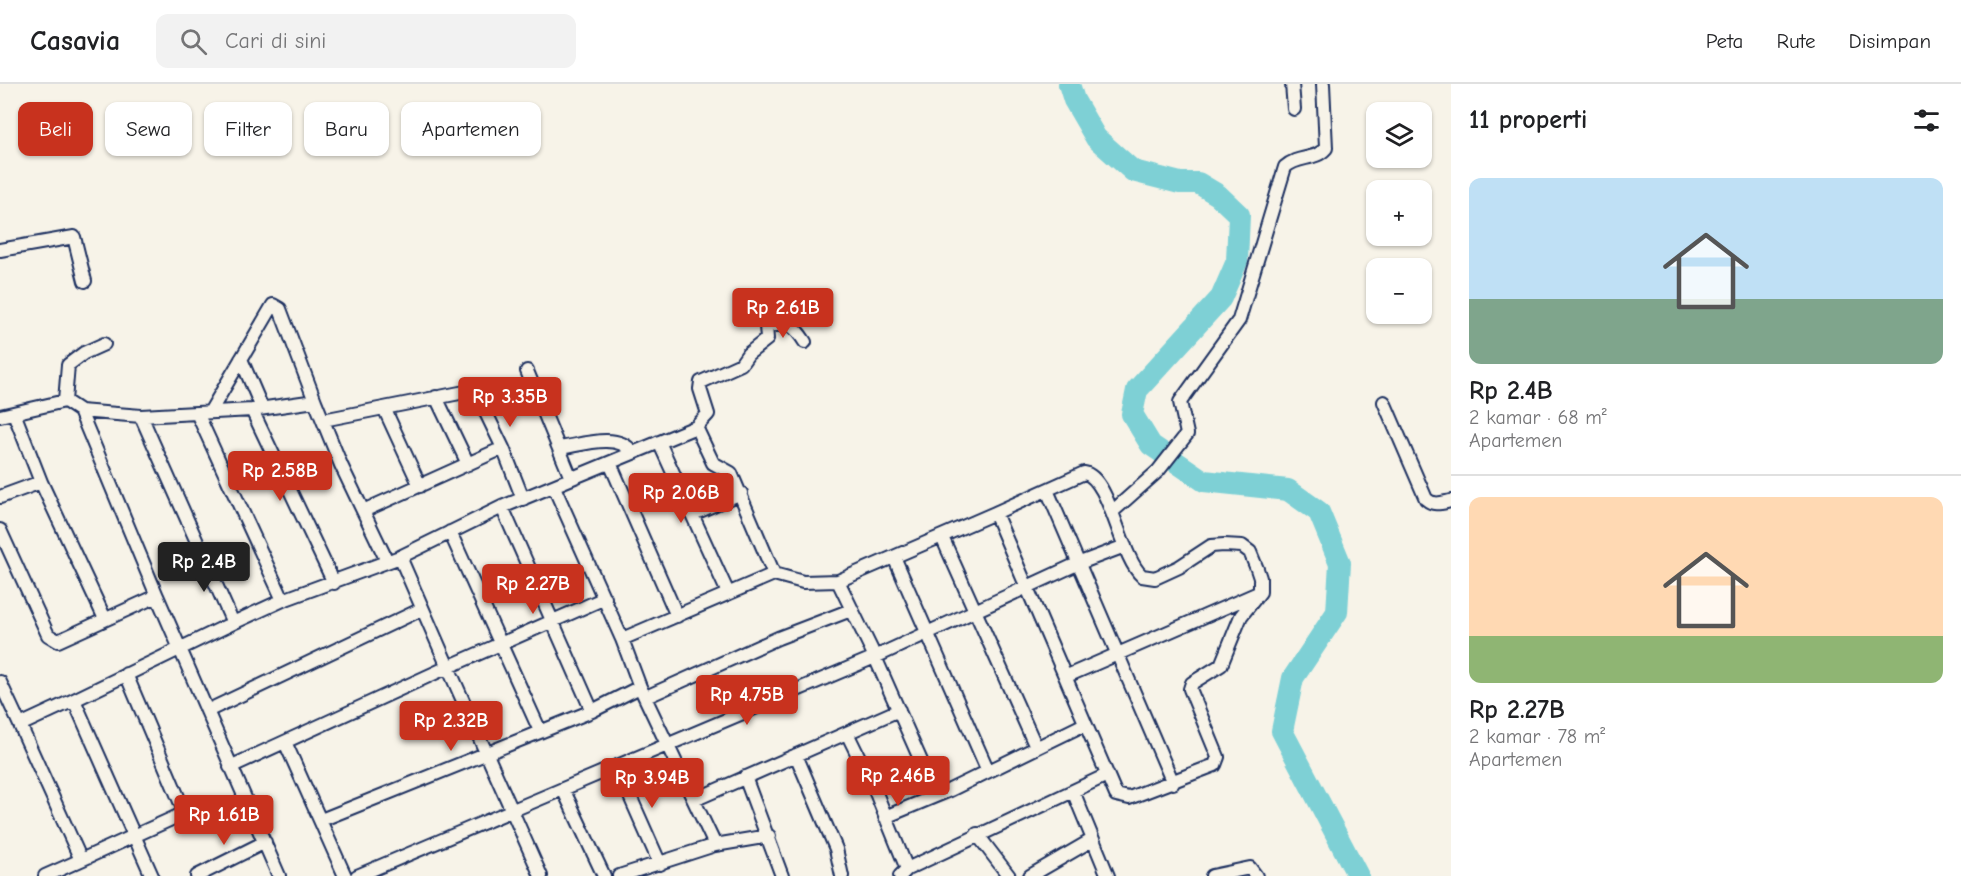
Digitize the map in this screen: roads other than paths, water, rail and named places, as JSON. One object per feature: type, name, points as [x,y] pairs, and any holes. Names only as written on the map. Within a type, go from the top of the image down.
[{"type":"street","points":[[1292,84],[1294,109]]},
{"type":"street","points":[[1112,512],[1158,471],[1187,434],[1180,402],[1239,320],[1285,167],[1292,161],[1321,154],[1326,147],[1323,84]]},
{"type":"street","points":[[0,250],[74,237],[85,281]]},
{"type":"street","points":[[210,412],[269,308],[275,305],[280,309],[323,420],[387,561]]},
{"type":"street","points":[[20,725],[283,600],[400,557],[502,507],[554,488],[571,478],[696,427],[708,414],[700,389],[701,381],[743,362],[748,354],[767,339],[766,326],[758,312]]},
{"type":"street","points":[[766,326],[786,324],[796,328],[806,342]]},
{"type":"street","points":[[65,401],[68,365],[84,353],[104,344]]},
{"type":"street","points":[[241,359],[257,409],[334,583]]},
{"type":"street","points":[[527,371],[571,478]]},
{"type":"street","points":[[323,420],[475,390],[503,448],[523,499]]},
{"type":"street","points":[[436,398],[468,464]]},
{"type":"street","points":[[0,416],[65,401],[80,411],[141,416],[257,409],[315,400]]},
{"type":"street","points":[[1383,402],[1426,499],[1438,504],[1451,501]]},
{"type":"street","points":[[384,408],[420,486]]},
{"type":"street","points":[[80,411],[230,767],[279,876]]},
{"type":"street","points":[[14,412],[41,482],[105,619]]},
{"type":"street","points":[[197,413],[283,600]]},
{"type":"street","points":[[141,416],[233,623]]},
{"type":"street","points":[[696,427],[707,456],[713,464],[730,473],[741,493],[774,574]]},
{"type":"street","points":[[560,448],[613,441],[628,446],[632,452]]},
{"type":"street","points":[[659,442],[728,593]]},
{"type":"street","points":[[363,511],[503,448]]},
{"type":"street","points":[[610,463],[677,616]]},
{"type":"street","points":[[622,639],[774,574],[803,582],[838,581],[1084,473],[1090,474],[1112,512],[1136,571],[1142,576],[1155,578],[1179,567],[1211,546],[1242,546],[1250,552],[1260,578],[1260,592],[1241,616],[1221,665],[1192,683],[1190,689],[1218,757],[1215,765],[1129,798],[1116,795],[1067,676],[995,513]]},
{"type":"street","points":[[1,494],[41,482]]},
{"type":"street","points":[[554,488],[605,598],[643,692],[669,743],[715,845]]},
{"type":"street","points":[[1047,490],[1173,783]]},
{"type":"street","points":[[693,514],[741,493]]},
{"type":"street","points":[[502,507],[592,711]]},
{"type":"street","points":[[0,530],[48,635],[53,639],[58,641],[157,596]]},
{"type":"street","points":[[450,532],[540,731]]},
{"type":"street","points":[[942,537],[1036,747]]},
{"type":"street","points":[[357,876],[875,657],[1077,564],[1125,546]]},
{"type":"street","points":[[400,557],[512,810],[537,874]]},
{"type":"street","points":[[894,557],[988,771]]},
{"type":"street","points":[[838,581],[875,657],[936,795]]},
{"type":"street","points":[[1067,676],[1260,592]]},
{"type":"street","points":[[230,767],[605,598]]},
{"type":"street","points":[[207,711],[422,609]]},
{"type":"street","points":[[321,820],[540,731],[851,610]]},
{"type":"street","points":[[47,876],[178,816],[184,811],[126,674]]},
{"type":"street","points":[[0,682],[81,860]]},
{"type":"street","points":[[74,699],[152,876]]},
{"type":"street","points":[[694,800],[899,710]]},
{"type":"street","points":[[885,817],[1085,724]]},
{"type":"street","points":[[847,734],[885,817],[903,873],[977,834],[1107,775]]},
{"type":"street","points":[[285,742],[345,876]]},
{"type":"street","points":[[796,755],[836,849],[842,876]]},
{"type":"street","points":[[617,767],[660,864]]},
{"type":"street","points":[[745,777],[769,836],[782,876]]},
{"type":"street","points":[[563,789],[604,876]]},
{"type":"street","points":[[1073,791],[1108,876]]},
{"type":"street","points":[[977,834],[1009,876]]},
{"type":"street","points":[[619,876],[715,845],[769,836]]},
{"type":"street","points":[[1030,876],[1092,840]]},
{"type":"street","points":[[197,876],[265,842]]},
{"type":"street","points":[[1212,876],[1244,868],[1250,868],[1256,876]]},
{"type":"waterway","points":[[1069,84],[1074,100],[1096,138],[1133,171],[1180,183],[1198,183],[1218,195],[1239,215],[1237,261],[1221,298],[1137,390],[1132,414],[1151,445],[1204,481],[1288,490],[1319,512],[1340,563],[1337,612],[1293,678],[1282,731],[1358,876]]}]
